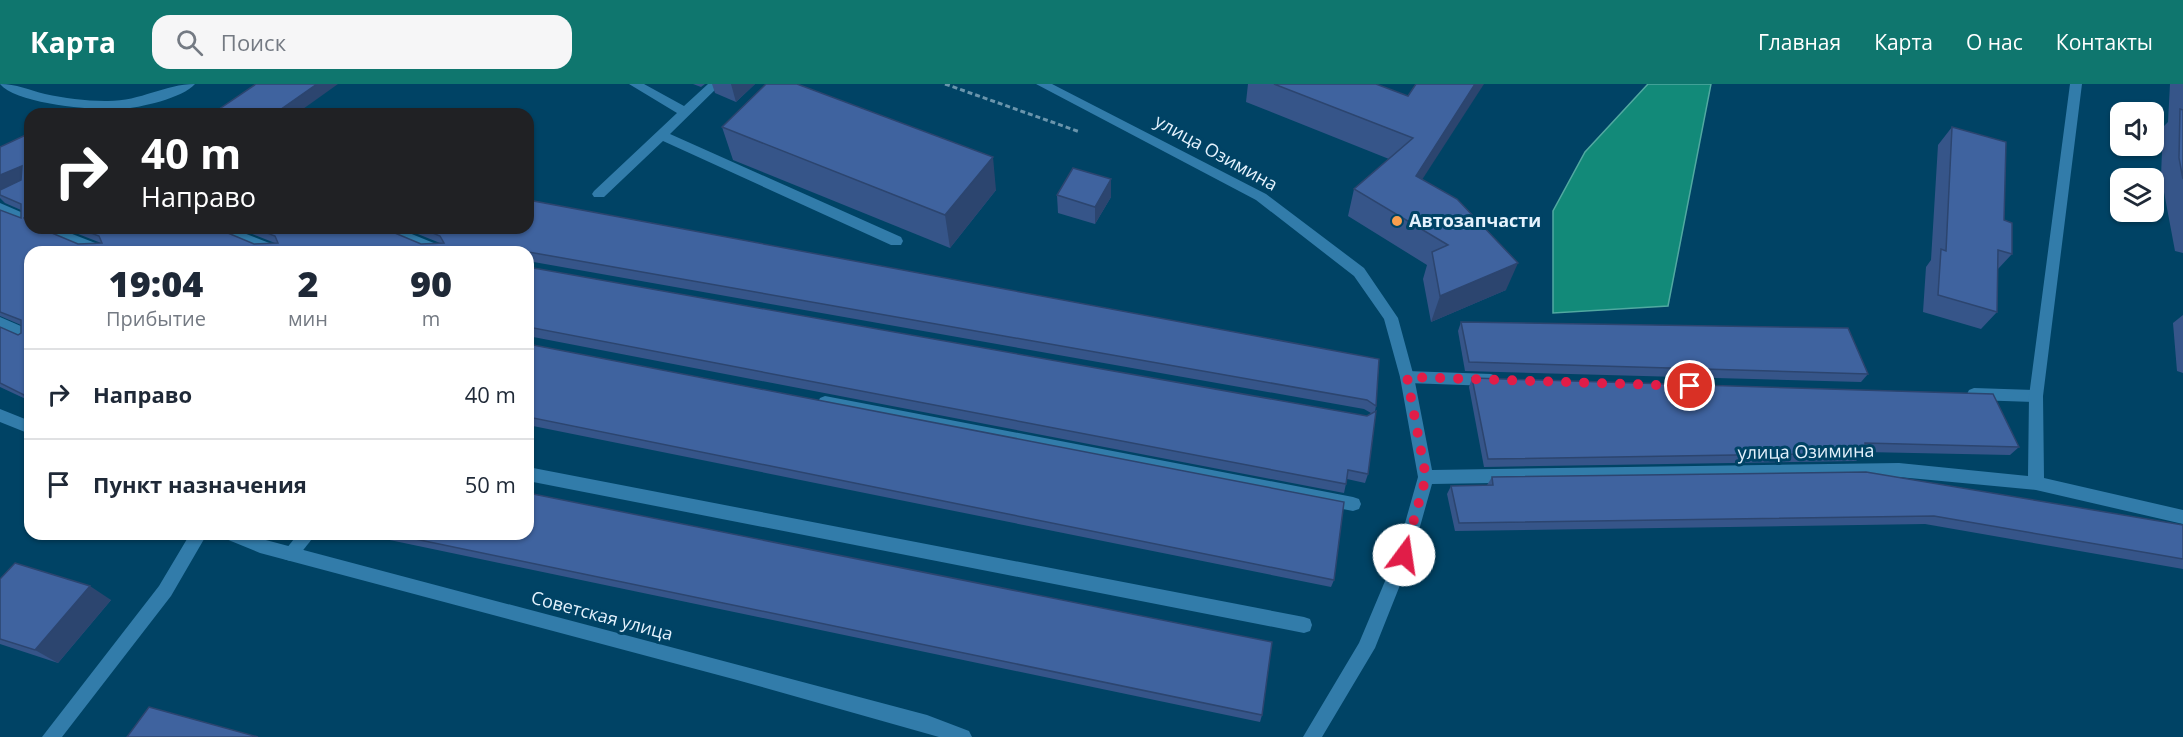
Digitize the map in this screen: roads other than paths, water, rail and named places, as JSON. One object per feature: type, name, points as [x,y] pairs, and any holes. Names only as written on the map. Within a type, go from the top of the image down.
[{"type":"street","points":[[6,84],[16,91],[67,103],[130,104],[189,84]]},
{"type":"street","points":[[635,84],[684,111]]},
{"type":"street","points":[[599,194],[714,84]]},
{"type":"street","points":[[2036,483],[2036,396],[2076,84]]},
{"type":"street","name":"улица Озимина","points":[[1047,85],[1261,197],[1359,272],[1391,318],[1407,377],[1426,477],[1404,555],[1366,648],[1312,737]]},
{"type":"street","points":[[662,135],[897,241]]},
{"type":"street","points":[[0,208],[24,219]]},
{"type":"street","points":[[59,234],[88,246]]},
{"type":"street","points":[[233,234],[262,246]]},
{"type":"street","points":[[394,234],[415,246]]},
{"type":"street","points":[[0,323],[24,333]]},
{"type":"street","points":[[1407,377],[1502,380]]},
{"type":"street","points":[[1961,394],[2036,396]]},
{"type":"street","points":[[807,398],[1353,504]]},
{"type":"street","points":[[0,415],[24,425]]},
{"type":"street","name":"улица Озимина","points":[[1426,477],[1899,470],[2036,483],[2183,517]]},
{"type":"street","points":[[534,475],[1304,625]]},
{"type":"street","points":[[51,737],[165,591],[195,540]]},
{"type":"street","name":"Советская улица","points":[[246,540],[260,546],[927,724],[963,737]]},
{"type":"street","points":[[290,554],[303,540]]},
{"type":"place","name":"Автозапчасти","points":[[1397,221]]}]
